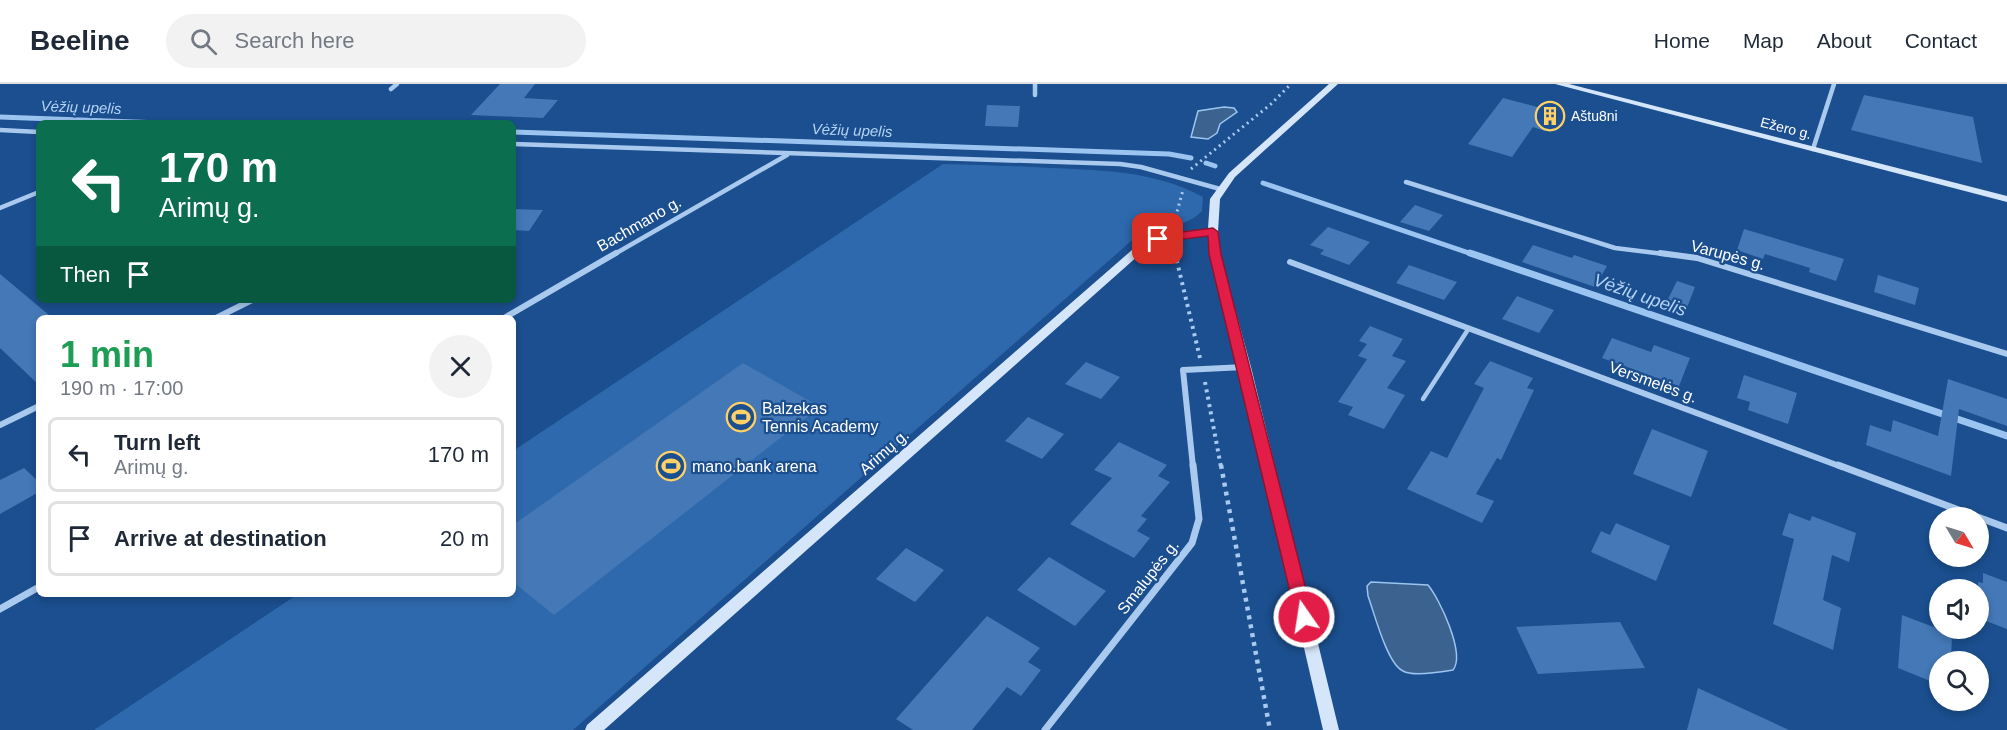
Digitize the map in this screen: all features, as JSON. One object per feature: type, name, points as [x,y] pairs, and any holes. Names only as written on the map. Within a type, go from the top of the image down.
[{"type":"main road","points":[[1331,730],[1245,367],[1215,254],[1213,232],[1215,199],[1232,175],[1334,84]]},
{"type":"main road","name":"Ežero g.","points":[[1559,84],[2007,199]]},
{"type":"main road","name":"Arimų g.","points":[[593,730],[1144,245],[1171,236],[1213,232]]},
{"type":"street","points":[[392,89],[397,84]]},
{"type":"street","points":[[1035,84],[1035,95]]},
{"type":"street","points":[[1813,149],[1834,84]]},
{"type":"street","points":[[0,130],[36,132]]},
{"type":"street","points":[[516,144],[1120,164],[1141,167],[1221,189]]},
{"type":"street","name":"Bachmano g.","points":[[509,315],[788,154]]},
{"type":"street","name":"Varupės g.","points":[[1406,182],[1615,248],[1697,258],[2007,354]]},
{"type":"street","points":[[0,208],[36,193]]},
{"type":"street","name":"Versmelės g.","points":[[1290,262],[2007,528]]},
{"type":"street","points":[[222,315],[246,303]]},
{"type":"street","points":[[1202,368],[1245,367]]},
{"type":"street","name":"Smalupės g.","points":[[1046,730],[1192,543],[1199,519],[1182,370],[1202,368]]},
{"type":"street","points":[[0,425],[36,407]]},
{"type":"street","points":[[0,609],[36,588]]},
{"type":"lane","points":[[1423,399],[1469,328]]},
{"type":"path","points":[[1270,730],[1202,368],[1171,236],[1186,179],[1195,164],[1270,104],[1291,84]]},
{"type":"shaded area","points":[[1224,107],[1234,108],[1237,112],[1220,124],[1217,133],[1208,139],[1191,137],[1198,111]]},
{"type":"shaded area","points":[[943,164],[1090,170],[1128,174],[1166,182],[1203,197],[1202,211],[1195,217],[1180,224],[1148,231],[1132,240],[573,730],[94,730],[294,597],[516,597],[516,449]]},
{"type":"shaded area","points":[[1371,582],[1428,585],[1450,626],[1456,652],[1453,670],[1413,674],[1397,666],[1386,648],[1368,596],[1367,586]]},
{"type":"building","points":[[500,84],[535,84],[524,98],[558,100],[543,118],[471,115]]},
{"type":"building","points":[[1864,95],[1973,117],[1982,163],[1851,130]]},
{"type":"building","points":[[1503,98],[1557,112],[1545,131],[1533,127],[1512,157],[1468,144]]},
{"type":"building","points":[[987,105],[1020,106],[1018,127],[985,126]]},
{"type":"building","points":[[1415,205],[1443,215],[1429,231],[1400,222]]},
{"type":"building","points":[[516,209],[543,210],[529,231],[516,230]]},
{"type":"building","points":[[1328,227],[1370,242],[1349,265],[1320,254],[1324,250],[1310,245]]},
{"type":"building","points":[[1744,229],[1844,259],[1836,281],[1809,272],[1810,268],[1765,254],[1763,259],[1737,250]]},
{"type":"building","points":[[1533,245],[1572,258],[1574,255],[1607,266],[1595,287],[1522,262]]},
{"type":"building","points":[[1409,265],[1457,282],[1444,300],[1396,283]]},
{"type":"building","points":[[0,274],[49,315],[36,315],[36,382],[0,348]]},
{"type":"building","points":[[1878,275],[1919,288],[1915,305],[1874,292]]},
{"type":"building","points":[[1677,281],[1695,287],[1686,310],[1666,303]]},
{"type":"building","points":[[1517,296],[1554,310],[1539,333],[1502,319]]},
{"type":"building","points":[[1370,326],[1403,339],[1392,356],[1406,361],[1387,388],[1405,395],[1384,429],[1348,415],[1353,407],[1338,402],[1367,359],[1358,356],[1367,344],[1359,341]]},
{"type":"building","points":[[1612,338],[1651,352],[1654,345],[1690,358],[1679,386],[1602,358]]},
{"type":"building","points":[[1490,361],[1533,378],[1527,388],[1534,390],[1501,460],[1497,458],[1476,494],[1494,501],[1482,523],[1407,489],[1431,451],[1447,458],[1484,388],[1474,384]]},
{"type":"building","points":[[1086,362],[1120,377],[1101,399],[1065,384]]},
{"type":"building","name":"mano.bank arena","points":[[743,363],[820,407],[554,615],[516,584],[516,523]]},
{"type":"building","points":[[1744,375],[1797,393],[1788,424],[1748,410],[1750,402],[1737,398]]},
{"type":"building","points":[[1948,379],[2007,399],[2007,426],[1959,409],[1951,476],[1866,445],[1870,425],[1891,432],[1893,420],[1938,436]]},
{"type":"building","points":[[1028,417],[1064,434],[1042,459],[1005,441]]},
{"type":"building","points":[[1652,429],[1708,451],[1691,497],[1633,474]]},
{"type":"building","points":[[1119,442],[1167,465],[1158,476],[1170,482],[1141,516],[1147,519],[1137,531],[1150,538],[1134,558],[1070,524],[1112,478],[1094,470]]},
{"type":"building","points":[[24,468],[36,479],[36,494],[0,514],[0,480]]},
{"type":"building","points":[[1789,513],[1810,521],[1812,516],[1856,533],[1849,562],[1832,555],[1823,600],[1841,608],[1833,650],[1773,624],[1794,539],[1782,535]]},
{"type":"building","points":[[1616,523],[1670,546],[1656,581],[1591,552],[1601,531],[1610,535]]},
{"type":"building","points":[[906,548],[944,570],[915,602],[876,579]]},
{"type":"building","points":[[1049,557],[1106,591],[1075,626],[1017,590]]},
{"type":"building","points":[[1983,573],[2007,582],[2007,629],[1989,622],[1989,579],[1983,579]]},
{"type":"building","points":[[1902,615],[1929,625],[1929,639],[1952,639],[1951,651],[1929,651],[1929,681],[1898,668]]},
{"type":"building","points":[[987,616],[1040,648],[1028,662],[1041,670],[1021,696],[1007,687],[972,730],[913,730],[896,719]]},
{"type":"building","points":[[1620,622],[1645,668],[1538,674],[1516,627]]},
{"type":"building","points":[[1698,688],[1789,730],[1687,730]]},
{"type":"waterway","name":"Vėžių upelis","points":[[0,117],[80,120]]},
{"type":"waterway","name":"Vėžių upelis","points":[[516,132],[1169,154],[1191,158]]},
{"type":"waterway","name":"Vėžių upelis","points":[[1206,163],[1215,166]]},
{"type":"waterway","name":"Vėžių upelis","points":[[1263,183],[1475,255]]},
{"type":"waterway","name":"Vėžių upelis","points":[[1470,253],[2007,436]]},
{"type":"place","name":"Aštu8ni","points":[[1550,116]]},
{"type":"place","name":"Balzekas Tennis Academy","points":[[741,417]]},
{"type":"place","name":"mano.bank arena","points":[[671,466]]},
{"type":"route","points":[[1158,239],[1213,232],[1215,254],[1245,367],[1304,617]]}]
